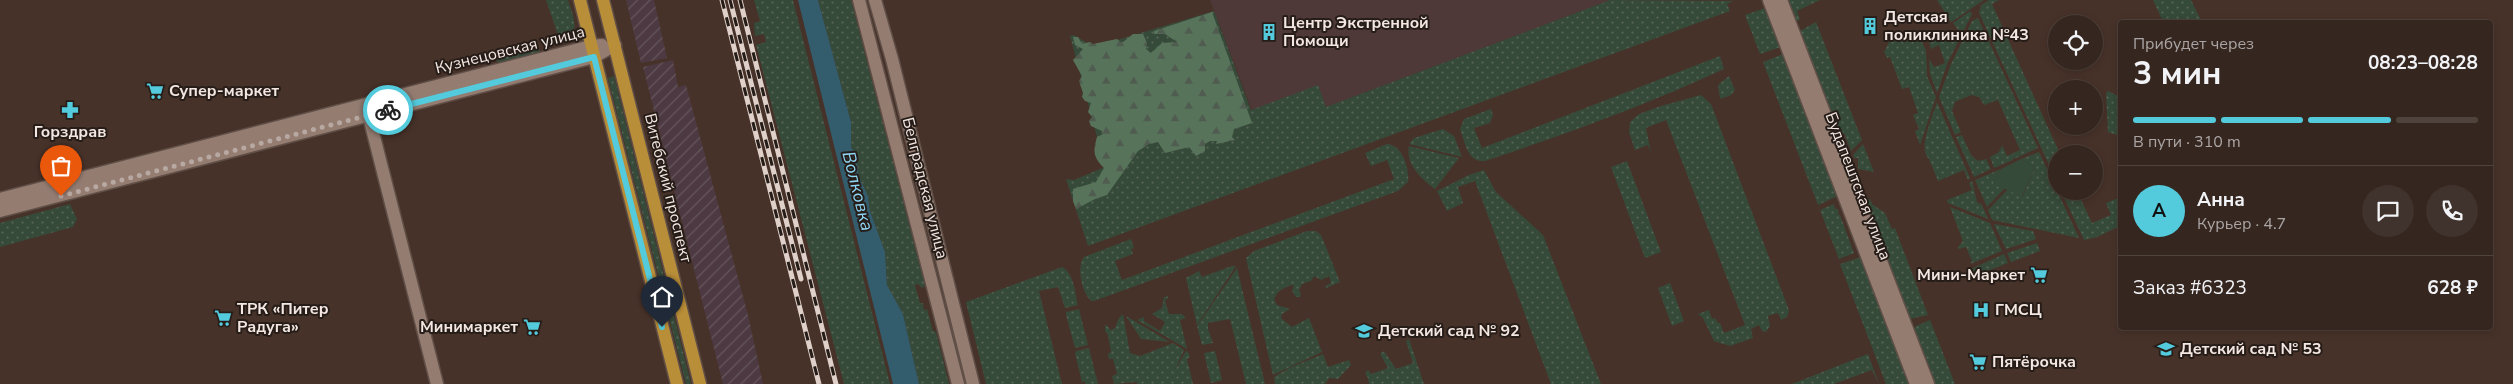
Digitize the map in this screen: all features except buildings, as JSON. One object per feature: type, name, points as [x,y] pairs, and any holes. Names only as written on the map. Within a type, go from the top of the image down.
[{"type":"main road","points":[[580,0],[676,384]]},
{"type":"main road","name":"Витебский проспект","points":[[603,0],[700,384]]},
{"type":"street","name":"Белградская улица","points":[[859,0],[958,384]]},
{"type":"street","name":"Белградская улица","points":[[875,0],[894,68],[973,384]]},
{"type":"street","name":"Будапештская улица","points":[[1769,0],[1916,384]]},
{"type":"street","name":"Будапештская улица","points":[[1781,0],[1928,384]]},
{"type":"street","name":"Кузнецовская улица","points":[[0,211],[368,110],[615,45]]},
{"type":"street","name":"Кузнецовская улица","points":[[0,200],[368,110]]},
{"type":"street","points":[[368,110],[437,384]]},
{"type":"shaded area","points":[[626,0],[654,0],[667,58],[641,63]]},
{"type":"shaded area","points":[[1210,0],[1610,0],[1326,107],[1318,86],[1252,110]]},
{"type":"shaded area","points":[[673,60],[678,87],[686,85],[748,315],[763,384],[723,384],[643,67]]},
{"type":"green space","points":[[546,0],[568,0],[574,17],[575,28],[571,39],[566,44],[564,37],[559,38]]},
{"type":"green space","points":[[754,0],[793,0],[890,384],[844,384],[756,45],[766,42],[764,34],[755,36],[754,23],[760,21]]},
{"type":"green space","points":[[818,0],[851,0],[925,286],[922,288],[918,284],[915,285],[920,303],[923,303],[924,310],[927,309],[933,331],[936,332],[949,384],[919,384],[903,314],[887,285],[885,252],[870,211],[868,196],[859,177],[856,154],[851,147],[851,122]]},
{"type":"green space","points":[[1610,0],[1733,1],[1727,4],[1730,11],[1088,246],[1066,179],[1074,180],[1105,167],[1070,36],[1074,35],[1094,47],[1214,11],[1251,110],[1318,85],[1326,107]]},
{"type":"green space","points":[[1788,0],[1820,0],[1797,11],[1800,20],[1796,21]]},
{"type":"green space","points":[[1937,0],[1984,0],[1951,22]]},
{"type":"green space","points":[[1989,0],[1999,0],[1992,4],[2048,128],[2048,135],[2051,135],[2056,145],[2048,145],[2048,163],[1979,13],[1981,5]]},
{"type":"green space","points":[[2153,0],[2191,0],[2201,20],[2162,20]]},
{"type":"green space","points":[[1765,8],[1781,47],[1760,54],[1745,15]]},
{"type":"green space","points":[[1970,11],[1972,14],[1948,62],[1937,93],[1930,74],[1929,59],[1934,67],[1945,63],[1939,45],[1931,49],[1927,34],[1934,31],[1940,32],[1951,39],[1959,31],[1953,23]]},
{"type":"green space","points":[[1212,12],[1252,123],[1234,129],[1232,137],[1235,140],[1216,144],[1217,141],[1210,141],[1205,144],[1205,151],[1196,156],[1189,147],[1165,153],[1158,142],[1149,144],[1138,151],[1107,195],[1076,209],[1073,201],[1073,189],[1096,182],[1104,168],[1096,157],[1095,150],[1097,137],[1103,134],[1102,131],[1091,126],[1089,121],[1092,117],[1088,112],[1091,103],[1085,101],[1082,97],[1083,93],[1079,81],[1082,76],[1073,60],[1083,49],[1075,45],[1073,37],[1078,37],[1082,44],[1090,42],[1093,44],[1117,39],[1122,43],[1133,34],[1143,34],[1147,43],[1146,49],[1151,53],[1162,43],[1177,42],[1165,34],[1154,34],[1154,31]]},
{"type":"green space","points":[[1978,18],[2038,148],[2014,159],[2013,156],[2013,160],[1994,168],[1990,157],[1999,152],[2002,145],[2007,156],[2020,150],[1998,100],[1984,105],[1979,97],[1971,95],[1955,102],[1952,111],[1961,132],[1955,135],[1939,97],[1951,64],[1972,21]]},
{"type":"green space","points":[[1816,22],[1862,140],[1851,151],[1844,133],[1839,135],[1800,31]]},
{"type":"green space","points":[[1912,32],[1919,35],[1926,51],[1927,76],[1936,97],[1920,145],[1915,131],[1919,129],[1913,115],[1918,113],[1909,87],[1902,89],[1890,57],[1887,58],[1884,52],[1889,42]]},
{"type":"green space","points":[[538,45],[540,52],[499,63],[496,60],[498,57]]},
{"type":"green space","points":[[1783,54],[1838,196],[1818,205],[1763,62]]},
{"type":"green space","points":[[1720,56],[1724,69],[1666,95],[1546,140],[1485,161],[1474,159],[1465,145],[1460,129],[1464,119],[1491,109],[1493,115],[1490,123],[1474,128],[1482,148]]},
{"type":"green space","points":[[614,76],[691,384],[686,384],[608,78]]},
{"type":"green space","points":[[1729,76],[1735,90],[1731,95],[1720,99],[1718,85]]},
{"type":"green space","points":[[2108,91],[2118,96],[2118,135],[2108,132],[2106,93]]},
{"type":"green space","points":[[1701,95],[1711,104],[1789,310],[1787,317],[1781,320],[1778,313],[1768,316],[1770,326],[1766,332],[1762,331],[1759,325],[1751,329],[1753,338],[1730,346],[1714,341],[1703,318],[1698,314],[1709,310],[1712,319],[1715,318],[1720,323],[1724,333],[1745,325],[1666,120],[1646,128],[1651,153],[1648,145],[1635,150],[1629,132],[1630,122],[1639,114]]},
{"type":"green space","points":[[1937,102],[1970,178],[1968,180],[1964,170],[1938,181],[1926,154],[1925,140]]},
{"type":"green space","points":[[1443,129],[1454,136],[1462,157],[1409,144],[1414,138]]},
{"type":"green space","points":[[1962,135],[1971,155],[1978,161],[1986,159],[1991,169],[1974,177],[1956,137]]},
{"type":"green space","points":[[1387,144],[1397,148],[1401,153],[1408,171],[1408,182],[1398,191],[1094,301],[1091,301],[1085,292],[1080,273],[1084,257],[1131,239],[1134,248],[1131,249],[1133,254],[1115,261],[1122,280],[1394,179],[1387,160],[1371,166],[1365,153]]},
{"type":"green space","points":[[1863,144],[1874,172],[1858,169],[1858,158],[1854,158],[1853,155]]},
{"type":"green space","points":[[1409,146],[1459,158],[1435,189],[1420,176],[1412,165],[1408,153]]},
{"type":"green space","points":[[2039,152],[2048,171],[2048,200],[2061,200],[2079,238],[1992,220],[1988,210],[2008,189],[2023,196],[2035,167],[2021,159]]},
{"type":"green space","points":[[2021,159],[2035,167],[2022,197],[1993,183],[2001,169]]},
{"type":"green space","points":[[1627,161],[1661,252],[1645,258],[1611,167]]},
{"type":"green space","points":[[2001,169],[1994,182],[2005,188],[1987,207],[1975,180]]},
{"type":"green space","points":[[1484,170],[1496,192],[1543,235],[1601,384],[1551,384],[1475,181],[1458,187],[1463,203],[1447,211],[1437,191],[1469,175]]},
{"type":"green space","points":[[1972,181],[1977,202],[1982,205],[1988,219],[1948,203],[1947,200],[1972,190],[1969,183]]},
{"type":"green space","points":[[2118,198],[2118,227],[2097,237],[2084,240],[2065,200],[2081,200],[2092,223],[2111,215],[2106,203]]},
{"type":"green space","points":[[1864,199],[1870,199],[1872,204],[1885,213],[1892,229],[1895,228],[1928,315],[1910,319]]},
{"type":"green space","points":[[70,204],[77,219],[73,227],[0,247],[0,223]]},
{"type":"green space","points":[[1834,204],[1835,209],[1838,209],[1839,213],[1837,214],[1840,215],[1854,253],[1839,259],[1820,210]]},
{"type":"green space","points":[[1950,207],[1990,223],[2002,251],[1970,264],[1972,261],[1966,247],[1959,249],[1958,247],[1963,241]]},
{"type":"green space","points":[[1994,224],[2033,231],[2036,239],[2006,249]]},
{"type":"green space","points":[[1307,231],[1316,231],[1321,235],[1340,282],[1326,288],[1325,286],[1331,283],[1329,276],[1321,280],[1314,276],[1311,281],[1302,284],[1299,290],[1300,297],[1296,297],[1292,291],[1294,285],[1284,288],[1277,293],[1274,299],[1277,305],[1290,309],[1282,314],[1281,318],[1292,327],[1309,318],[1322,352],[1273,375],[1246,258],[1254,251]]},
{"type":"green space","points":[[2037,243],[2040,251],[2011,262],[2007,253]]},
{"type":"green space","points":[[2004,254],[2008,263],[1979,274],[1969,270]]},
{"type":"green space","points":[[1861,257],[1910,384],[1886,384],[1840,264]]},
{"type":"green space","points":[[1236,266],[1197,325],[1186,278],[1199,271],[1202,277]]},
{"type":"green space","points":[[1062,267],[1072,278],[1078,305],[1065,308],[1058,287],[1039,291],[1062,384],[986,384],[966,302]]},
{"type":"green space","points":[[1237,268],[1265,384],[1246,384],[1230,319],[1208,323],[1213,343],[1202,345],[1197,326]]},
{"type":"green space","points":[[1670,283],[1684,321],[1672,326],[1658,288]]},
{"type":"green space","points":[[1169,296],[1165,301],[1169,314],[1182,314],[1186,318],[1180,320],[1187,349],[1137,320],[1144,317],[1144,321],[1160,331],[1165,322],[1152,314],[1162,308],[1164,297]]},
{"type":"green space","points":[[1079,309],[1088,345],[1075,348],[1066,312]]},
{"type":"green space","points":[[1123,314],[1130,353],[1140,356],[1173,343],[1184,350],[1175,370],[1186,351],[1188,352],[1190,357],[1187,359],[1193,384],[1137,384],[1137,382],[1114,384],[1112,376],[1117,374],[1113,359],[1109,359],[1108,354],[1111,352],[1105,324],[1111,330],[1115,328]]},
{"type":"green space","points":[[1126,316],[1170,342],[1141,339]]},
{"type":"green space","points":[[1930,320],[1955,384],[1935,384],[1914,330],[1916,326]]},
{"type":"green space","points":[[1409,339],[1424,384],[1369,384],[1365,373],[1368,370],[1371,374],[1388,368],[1380,354],[1384,351],[1396,369],[1413,363],[1406,341]]},
{"type":"green space","points":[[1089,348],[1098,384],[1085,384],[1085,381],[1082,382],[1075,353],[1076,351]]},
{"type":"green space","points":[[1215,351],[1222,380],[1211,383],[1204,353]]},
{"type":"green space","points":[[1323,354],[1328,367],[1349,360],[1351,365],[1338,379],[1329,378],[1325,384],[1275,384],[1274,377],[1289,368]]},
{"type":"green space","points":[[1868,354],[1879,384],[1872,370],[1834,384],[1792,384]]},
{"type":"water","name":"Волковка","points":[[798,0],[818,0],[851,122],[851,147],[856,154],[859,177],[868,196],[870,211],[885,252],[887,285],[903,314],[919,384],[893,384]]},
{"type":"railway","points":[[722,0],[819,384]]},
{"type":"railway","points":[[730,0],[801,279]]},
{"type":"railway","points":[[740,0],[836,384]]},
{"type":"way so far","points":[[61,196],[388,110]]},
{"type":"place","name":"Детская поликлиника №43","points":[[1870,26]]},
{"type":"place","name":"Центр Экстренной Помощи","points":[[1269,32]]},
{"type":"place","name":"Супер-маркет","points":[[155,91]]},
{"type":"place","name":"Горздрав","points":[[70,110]]},
{"type":"place","name":"Мини-Маркет","points":[[2039,275]]},
{"type":"place","name":"ГМСЦ","points":[[1981,310]]},
{"type":"place","name":"ТРК «Питер Радуга»","points":[[223,318]]},
{"type":"place","name":"Минимаркет","points":[[532,327]]},
{"type":"place","name":"Детский сад № 92","points":[[1364,331]]},
{"type":"place","name":"Детский сад № 53","points":[[2166,349]]},
{"type":"place","name":"Пятёрочка","points":[[1978,362]]},
{"type":"route","points":[[388,110],[594,57],[662,327]]}]
